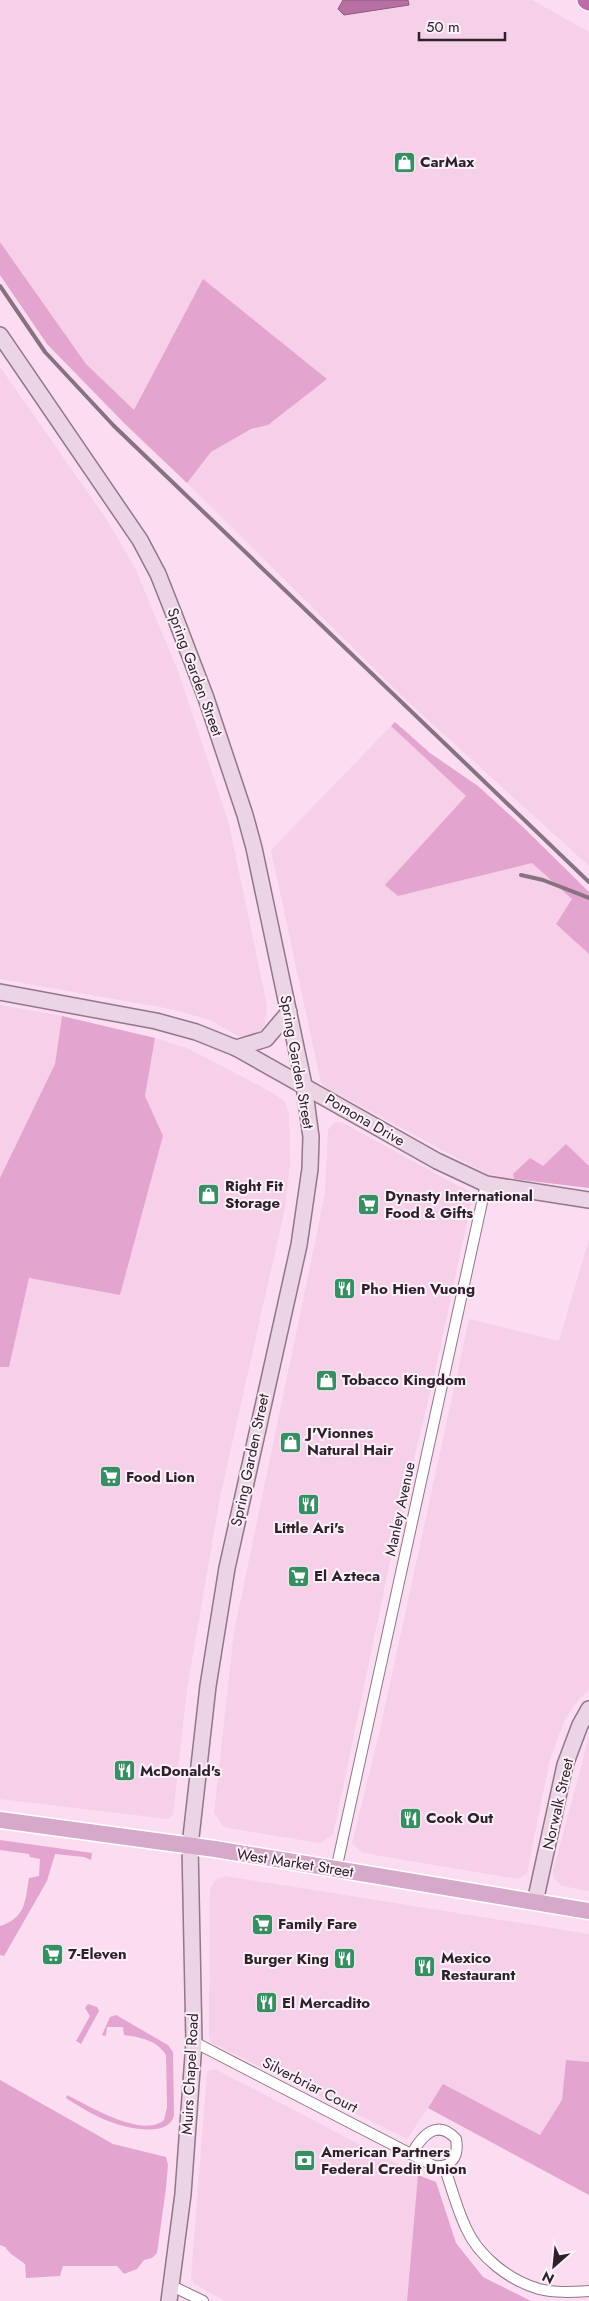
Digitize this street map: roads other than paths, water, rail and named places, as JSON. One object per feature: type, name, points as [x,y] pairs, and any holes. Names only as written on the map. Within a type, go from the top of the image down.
[{"type":"main road","name":"Spring Garden Street","points":[[0,335],[116,504],[158,574],[206,698],[254,848],[304,1085],[311,1136],[310,1169],[299,1245],[222,1593],[208,1686],[190,1846]]},
{"type":"main road","name":"Pomona Drive","points":[[0,992],[175,1025],[236,1048],[437,1161],[486,1184],[589,1200]]},
{"type":"main road","points":[[236,1048],[266,1039],[289,1012]]},
{"type":"main road","name":"Norwalk Street","points":[[535,1902],[565,1765],[580,1725],[589,1709]]},
{"type":"main road","name":"West Market Street","points":[[0,1820],[190,1846],[589,1911]]},
{"type":"main road","name":"Muirs Chapel Road","points":[[171,2294],[183,2194],[194,2042],[190,1846]]},
{"type":"street","name":"Manley Avenue","points":[[336,1870],[486,1184]]},
{"type":"street","name":"Silverbriar Court","points":[[194,2042],[434,2166],[444,2166]]},
{"type":"street","points":[[412,2153],[423,2135],[437,2130],[445,2131],[456,2139],[458,2147],[454,2159],[444,2166],[466,2228],[485,2256],[511,2276],[540,2289],[566,2292],[589,2291]]},
{"type":"street","points":[[171,2294],[203,2301]]},
{"type":"railway","points":[[0,286],[45,352],[114,426],[589,882]]},
{"type":"railway","points":[[521,875],[543,880],[589,898]]},
{"type":"place","name":"CarMax","points":[[404,162]]},
{"type":"place","name":"Right Fit Storage","points":[[209,1195]]},
{"type":"place","name":"Dynasty International Food & Gifts","points":[[369,1205]]},
{"type":"place","name":"Pho Hien Vuong","points":[[345,1289]]},
{"type":"place","name":"Tobacco Kingdom","points":[[326,1380]]},
{"type":"place","name":"J'Vionnes Natural Hair","points":[[291,1442]]},
{"type":"place","name":"Food Lion","points":[[110,1477]]},
{"type":"place","name":"Little Ari's","points":[[309,1505]]},
{"type":"place","name":"El Azteca","points":[[298,1576]]},
{"type":"place","name":"McDonald's","points":[[124,1771]]},
{"type":"place","name":"Cook Out","points":[[410,1818]]},
{"type":"place","name":"Family Fare","points":[[262,1924]]},
{"type":"place","name":"7-Eleven","points":[[52,1954]]},
{"type":"place","name":"Burger King","points":[[345,1959]]},
{"type":"place","name":"Mexico Restaurant","points":[[425,1967]]},
{"type":"place","name":"El Mercadito","points":[[266,2003]]},
{"type":"place","name":"American Partners Federal Credit Union","points":[[305,2161]]}]
